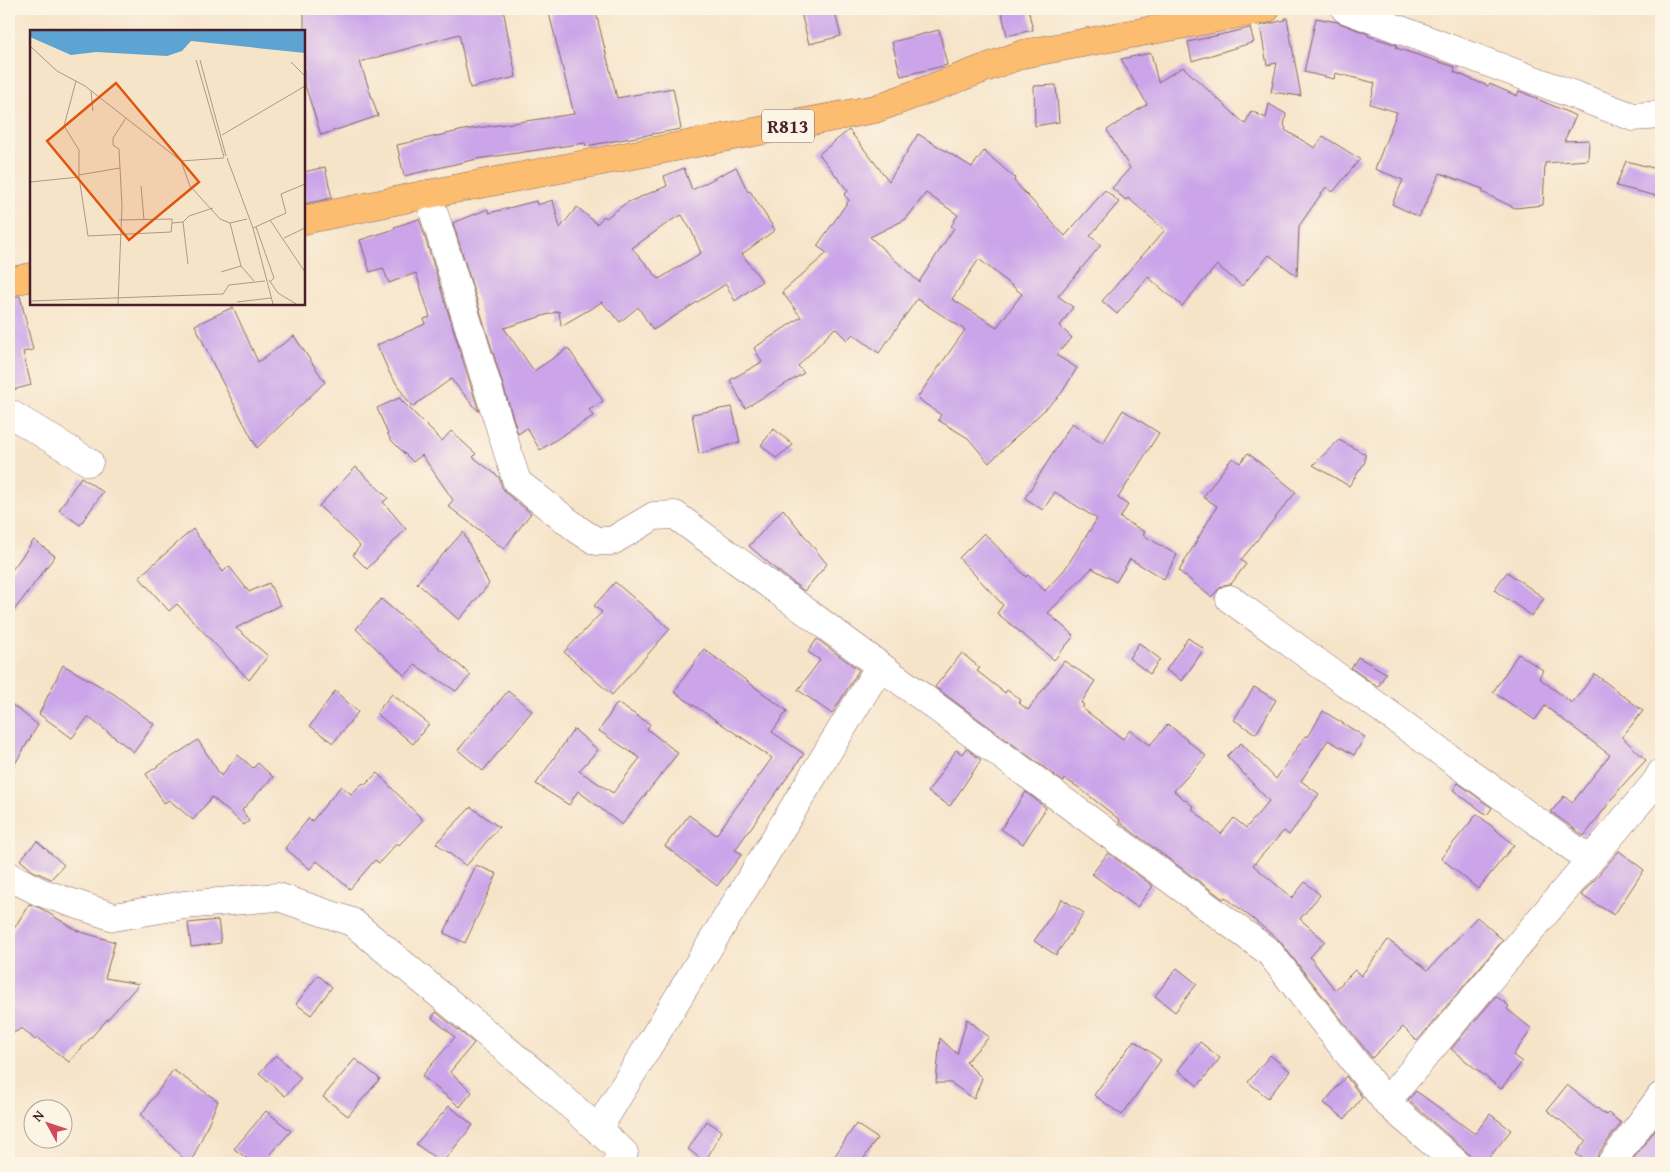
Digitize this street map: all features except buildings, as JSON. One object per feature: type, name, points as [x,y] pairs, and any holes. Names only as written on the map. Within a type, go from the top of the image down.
[{"type":"main road","name":"R813","points":[[305,220],[428,194],[875,109],[1023,54],[1266,9]]},
{"type":"main road","points":[[9,282],[30,277]]},
{"type":"street","points":[[1346,9],[1633,117],[1661,115]]},
{"type":"street","points":[[428,194],[517,482],[580,531],[596,541],[612,541],[654,516],[675,515],[1269,952],[1386,1102],[1456,1163]]},
{"type":"street","points":[[9,413],[89,462]]},
{"type":"street","points":[[1230,599],[1590,860]]},
{"type":"street","points":[[598,1129],[880,666]]},
{"type":"street","points":[[1386,1102],[1656,782],[1661,773]]},
{"type":"street","points":[[9,876],[40,892],[114,916],[184,905],[278,897],[352,922],[538,1076],[598,1129],[626,1160]]},
{"type":"street","points":[[1611,1163],[1661,1096]]}]
